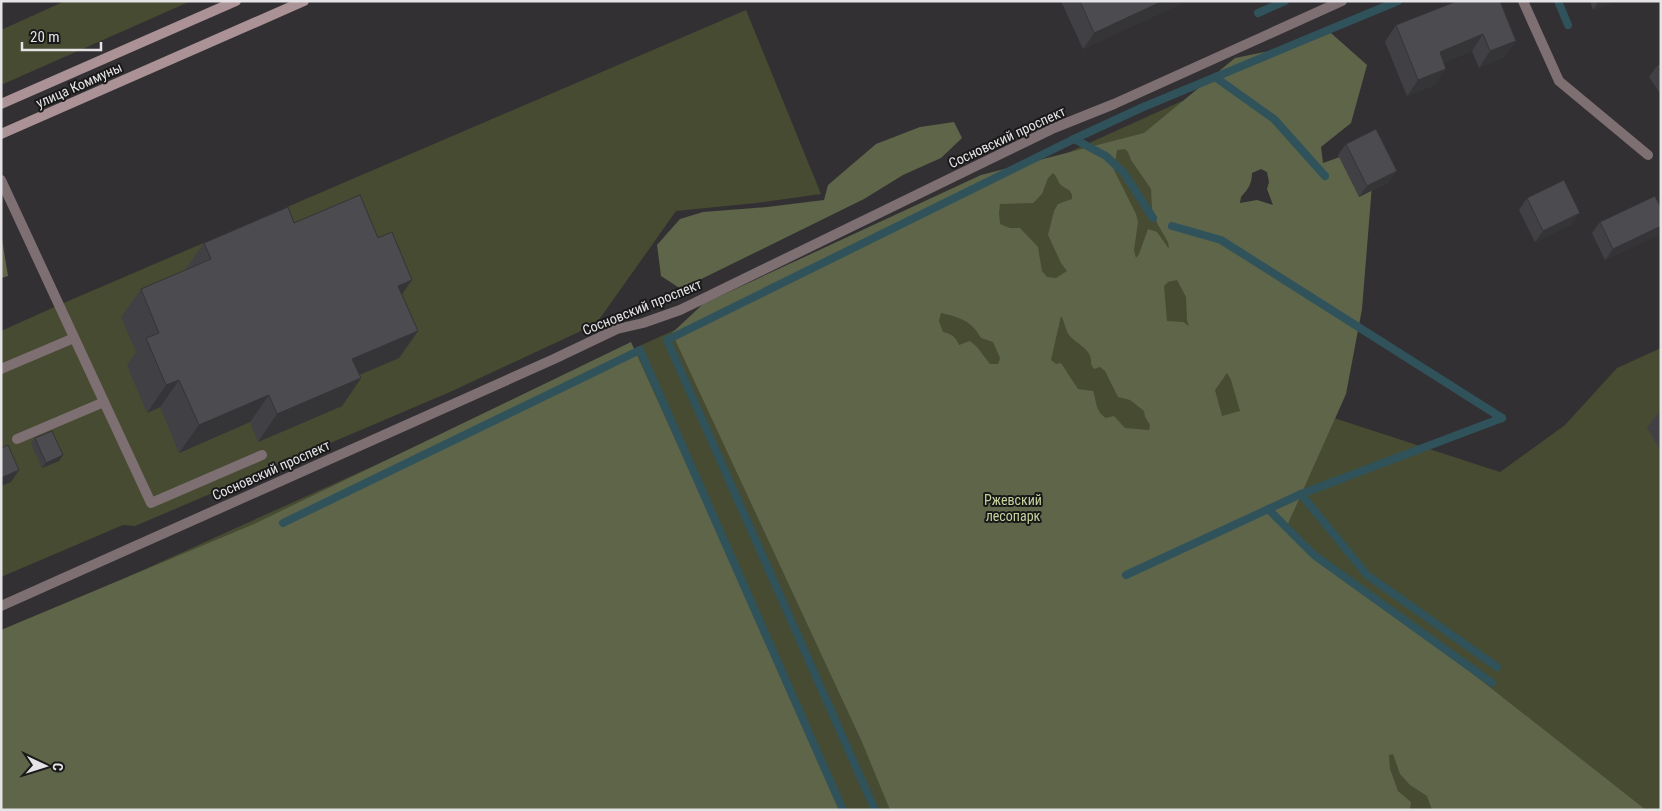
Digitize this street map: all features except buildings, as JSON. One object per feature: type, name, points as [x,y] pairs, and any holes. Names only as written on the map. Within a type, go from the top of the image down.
[{"type":"main road","name":"улица Коммуны","points":[[1,104],[236,1]]},
{"type":"main road","name":"улица Коммуны","points":[[1,134],[304,1]]},
{"type":"street","name":"Сосновский проспект","points":[[1,606],[617,329],[643,323],[680,310],[1054,128],[1114,104],[1342,1]]},
{"type":"street","points":[[1523,1],[1558,81],[1648,155]]},
{"type":"street","points":[[1,180],[151,503],[262,456]]},
{"type":"street","points":[[1,369],[74,338]]},
{"type":"street","points":[[17,438],[104,402]]},
{"type":"green space","points":[[65,1],[191,1],[1,85],[1,30]]},
{"type":"green space","points":[[746,10],[821,194],[676,211],[596,324],[450,392],[135,526],[123,525],[1,577],[1,331]]},
{"type":"green space","points":[[1331,33],[1367,65],[1351,123],[1321,147],[1323,163],[1354,152],[1373,173],[1362,309],[1346,394],[1287,526],[1338,577],[1440,648],[1646,810],[1432,810],[1427,796],[1410,785],[1400,774],[1393,754],[1389,755],[1390,769],[1398,791],[1411,802],[1410,809],[1412,810],[890,810],[862,742],[672,333],[703,304],[981,175],[1144,133],[1235,58],[1279,49]],"holes":[[[1125,149],[1151,189],[1152,209],[1158,225],[1168,242],[1169,249],[1157,232],[1148,229],[1136,258],[1134,250],[1138,222],[1136,214],[1114,170],[1117,150]],[[1261,169],[1267,172],[1269,182],[1267,189],[1273,205],[1257,200],[1240,203],[1241,197],[1248,189],[1252,173]],[[1053,173],[1060,184],[1070,191],[1072,195],[1072,199],[1058,204],[1054,211],[1048,235],[1061,263],[1067,271],[1056,278],[1047,277],[1042,271],[1038,247],[1020,228],[1010,228],[1000,224],[1000,204],[1033,203],[1042,194],[1048,178]],[[1177,280],[1186,297],[1189,326],[1183,322],[1167,321],[1164,286],[1168,282]],[[941,313],[964,321],[973,327],[981,338],[993,342],[1000,358],[998,364],[990,364],[970,341],[959,345],[953,336],[943,332],[939,321]],[[1061,316],[1069,335],[1090,355],[1091,364],[1094,369],[1100,367],[1105,371],[1118,397],[1130,400],[1144,411],[1150,425],[1149,430],[1125,428],[1114,416],[1106,418],[1098,409],[1093,391],[1078,389],[1061,363],[1056,364],[1051,360]],[[1227,373],[1231,380],[1240,411],[1222,416],[1215,390]]]},
{"type":"green space","name":"Ржевский лесопарк","points":[[1182,101],[1297,406],[1500,472],[1565,425],[1617,368],[1661,348],[1661,810],[1,810],[1,634]]},
{"type":"green space","points":[[954,122],[962,138],[941,158],[903,175],[864,199],[681,289],[661,276],[657,245],[680,219],[703,212],[824,200],[828,185],[876,144],[920,127]]},
{"type":"green space","points":[[1,233],[8,276],[1,278]]},
{"type":"green space","points":[[631,342],[844,810],[1,810],[1,630],[254,524]]},
{"type":"waterway","points":[[1258,13],[1285,1]]},
{"type":"waterway","points":[[875,810],[667,340],[1074,139],[1141,108],[1398,1]]},
{"type":"waterway","points":[[1558,1],[1568,25]]},
{"type":"waterway","points":[[1215,77],[1274,119],[1325,176]]},
{"type":"waterway","points":[[1074,139],[1106,156],[1124,173],[1153,218]]},
{"type":"waterway","points":[[1172,226],[1221,240],[1502,418]]},
{"type":"waterway","points":[[283,523],[640,350],[843,810]]},
{"type":"waterway","points":[[1126,575],[1301,494],[1502,418]]},
{"type":"waterway","points":[[1301,494],[1367,575],[1497,667]]},
{"type":"waterway","points":[[1268,509],[1314,555],[1492,683]]}]
